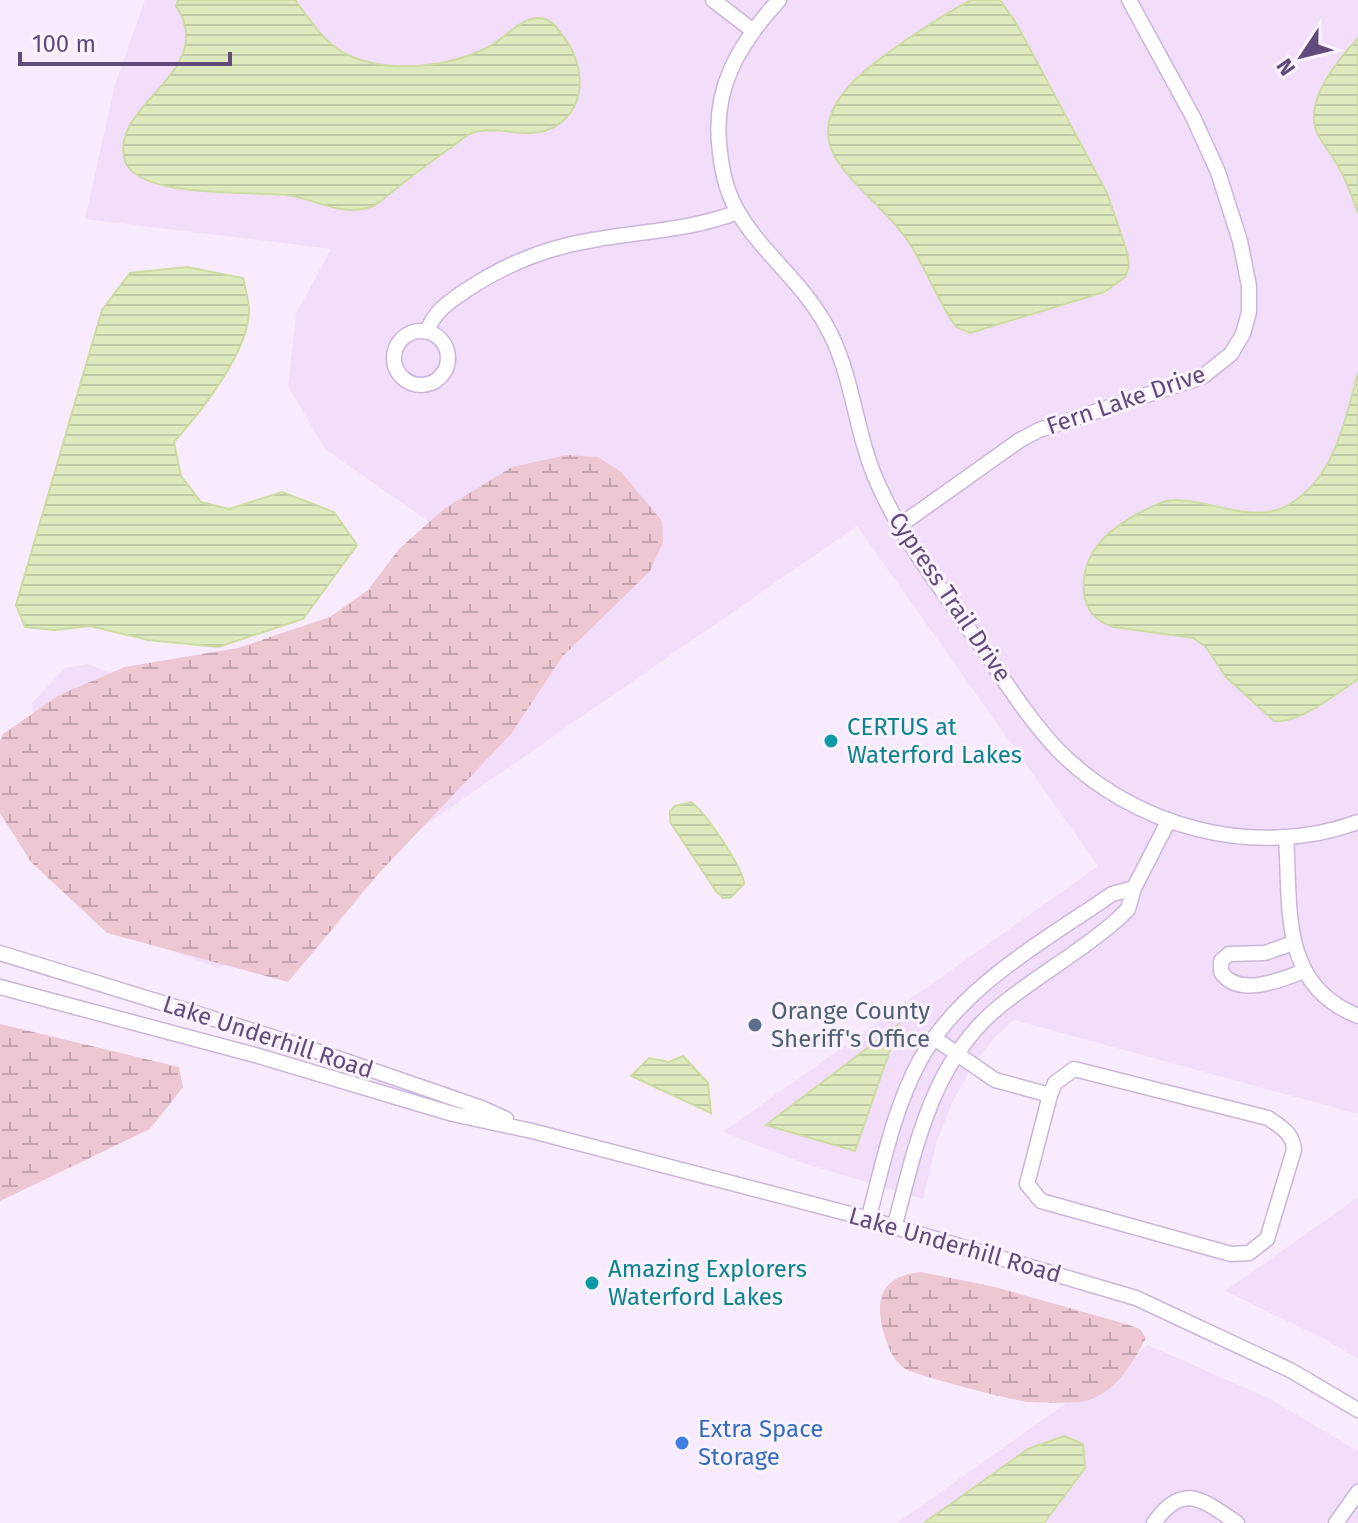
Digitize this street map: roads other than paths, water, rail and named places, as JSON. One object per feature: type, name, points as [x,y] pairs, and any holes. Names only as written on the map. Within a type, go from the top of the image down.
[{"type":"street","points":[[713,0],[752,30]]},
{"type":"street","name":"Cypress Trail Drive","points":[[779,0],[752,30],[727,78],[718,126],[721,162],[738,212],[808,296],[828,328],[845,368],[866,454],[899,526],[1011,689],[1054,745],[1083,772],[1113,794],[1169,820],[1233,835],[1286,837],[1358,822]]},
{"type":"street","name":"Fern Lake Drive","points":[[899,526],[1020,440],[1039,430],[1202,377],[1227,359],[1243,334],[1249,312],[1249,286],[1223,184],[1198,126],[1129,0]]},
{"type":"street","points":[[427,332],[432,320],[445,305],[486,278],[534,255],[584,241],[692,227],[738,212]]},
{"type":"street","points":[[894,1228],[927,1109],[940,1079],[956,1054],[999,1006],[1110,926],[1126,911],[1134,888],[1169,820]]},
{"type":"street","points":[[1286,837],[1293,943],[1304,971],[1329,1000],[1358,1016]]},
{"type":"street","points":[[868,1220],[901,1103],[915,1070],[934,1038],[982,986],[1114,892],[1134,888]]},
{"type":"street","points":[[1055,934],[1070,955]]},
{"type":"street","points":[[1293,943],[1261,954],[1229,954],[1221,961],[1221,972],[1233,982],[1255,984],[1304,971]]},
{"type":"street","name":"Lake Underhill Road","points":[[0,953],[305,1047],[482,1108],[532,1131]]},
{"type":"street","name":"Lake Underhill Road","points":[[0,987],[255,1055],[453,1114],[532,1131],[868,1220],[1136,1298],[1290,1370],[1358,1410]]},
{"type":"street","points":[[934,1038],[995,1080],[1050,1095]]},
{"type":"street","points":[[1074,1069],[1268,1118],[1289,1133],[1294,1141],[1294,1150],[1267,1239],[1249,1253],[1231,1254],[1041,1201],[1027,1184],[1050,1095],[1055,1083],[1074,1069]]},
{"type":"street","points":[[1336,1523],[1358,1492]]},
{"type":"street","points":[[1154,1523],[1169,1504],[1189,1497],[1208,1503],[1237,1523]]},
{"type":"place","name":"CERTUS at Waterford Lakes","points":[[831,741]]},
{"type":"place","name":"Orange County Sheriff's Office","points":[[755,1025]]},
{"type":"place","name":"Amazing Explorers Waterford Lakes","points":[[592,1283]]},
{"type":"place","name":"Extra Space Storage","points":[[682,1443]]}]
